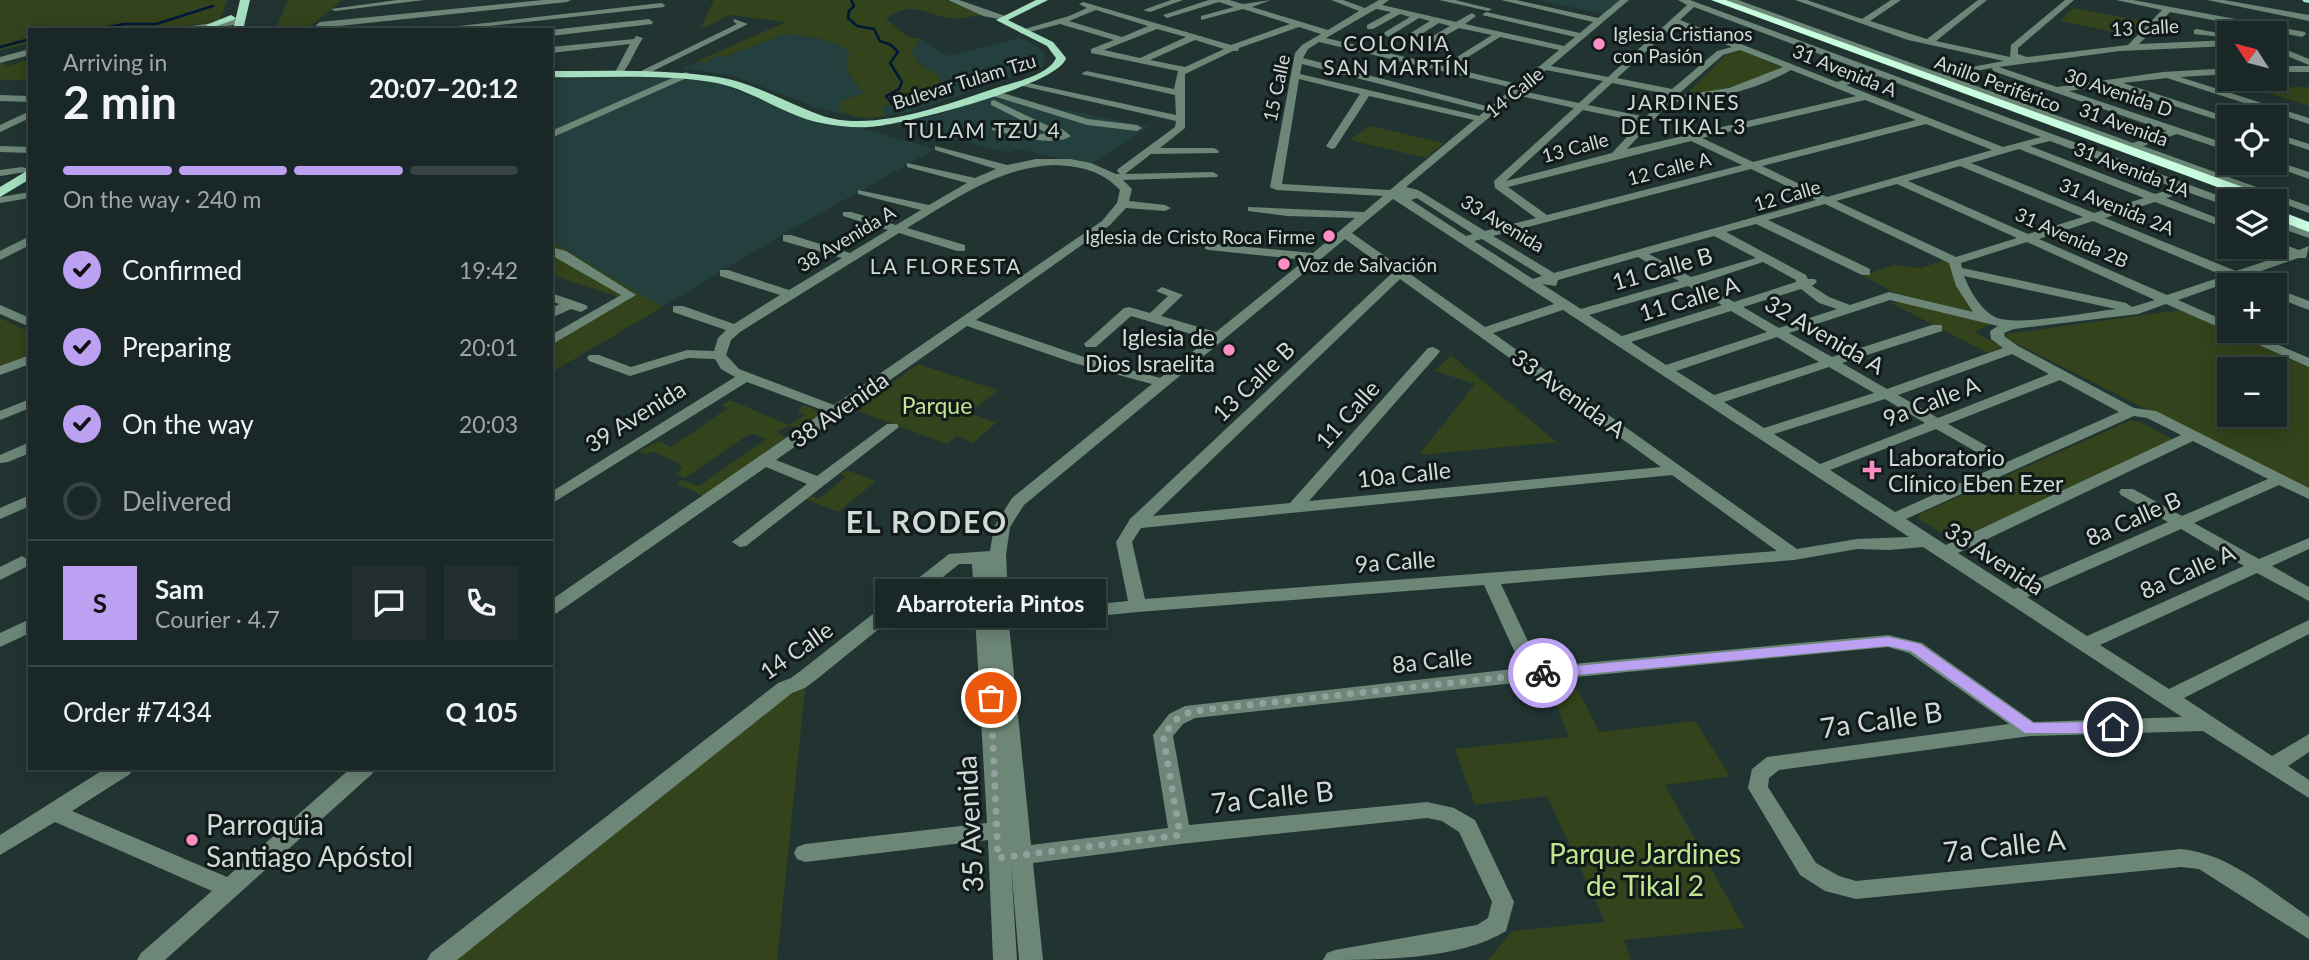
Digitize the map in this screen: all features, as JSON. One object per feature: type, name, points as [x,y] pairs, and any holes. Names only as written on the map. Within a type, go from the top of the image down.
[{"type":"highway","name":"Anillo Periférico","points":[[1716,0],[2235,189]]},
{"type":"highway","name":"Anillo Periférico","points":[[1691,1],[2217,193]]},
{"type":"highway","points":[[1746,23],[1787,35]]},
{"type":"highway","points":[[1979,90],[2039,118]]},
{"type":"highway","points":[[2287,208],[2309,216]]},
{"type":"highway","points":[[2287,219],[2309,227]]},
{"type":"main road","points":[[234,0],[234,24]]},
{"type":"main road","points":[[234,24],[244,0]]},
{"type":"main road","points":[[1000,17],[1030,0]]},
{"type":"main road","points":[[1000,17],[1043,0]]},
{"type":"main road","name":"Bulevar Tulam Tzu","points":[[553,72],[643,72],[699,72],[732,77],[816,111],[847,119],[898,117],[976,97],[1039,71],[1050,61],[1050,55],[1044,47],[995,24],[992,20],[1000,17],[1002,22],[1050,44],[1061,58],[1048,73],[1019,84],[904,120],[869,124],[841,123],[807,115],[727,81],[643,72]]},
{"type":"main road","points":[[211,24],[234,24]]},
{"type":"main road","points":[[0,184],[27,170]]},
{"type":"main road","points":[[0,193],[27,170]]},
{"type":"street","points":[[318,27],[346,0]]},
{"type":"street","points":[[335,9],[421,0]]},
{"type":"street","points":[[318,27],[485,4],[567,0]]},
{"type":"street","points":[[952,0],[1000,17]]},
{"type":"street","points":[[962,4],[972,0]]},
{"type":"street","points":[[1147,10],[1180,0]]},
{"type":"street","points":[[1198,0],[1162,14],[1220,0],[1250,6],[1328,33]]},
{"type":"street","points":[[1203,18],[1267,0]]},
{"type":"street","points":[[1335,0],[1565,49]]},
{"type":"street","name":"15 Calle","points":[[1276,187],[1293,75],[1301,50],[1385,0]]},
{"type":"street","points":[[1443,0],[1581,36]]},
{"type":"street","points":[[1505,0],[1600,21]]},
{"type":"street","name":"14 Calle","points":[[439,960],[785,688],[810,674],[955,558],[989,557],[1002,527],[1018,502],[1343,232],[1396,193],[1625,0]]},
{"type":"street","name":"31 Avenida","points":[[1730,0],[2309,210]]},
{"type":"street","name":"30 Avenida D","points":[[1799,0],[1813,2],[1863,22],[1993,63],[2058,90],[2217,144]]},
{"type":"street","points":[[1863,22],[1897,0]]},
{"type":"street","points":[[1929,42],[1983,0]]},
{"type":"street","points":[[1993,63],[2070,0]]},
{"type":"street","points":[[2120,0],[2305,32]]},
{"type":"street","points":[[2211,0],[2309,18]]},
{"type":"street","points":[[1543,217],[1499,184],[1675,22],[1691,1]]},
{"type":"street","name":"31 Avenida","points":[[1691,1],[2217,199]]},
{"type":"street","points":[[620,72],[662,2]]},
{"type":"street","points":[[447,28],[662,2]]},
{"type":"street","points":[[481,24],[485,4]]},
{"type":"street","points":[[1083,5],[1246,51]]},
{"type":"street","points":[[1210,27],[1250,6]]},
{"type":"street","points":[[1022,31],[1094,8]]},
{"type":"street","points":[[2132,46],[2168,9]]},
{"type":"street","points":[[1370,27],[1398,12]]},
{"type":"street","points":[[1388,34],[1417,16]]},
{"type":"street","points":[[1427,43],[1472,16]]},
{"type":"street","points":[[1412,36],[1438,20]]},
{"type":"street","points":[[643,72],[744,24],[737,21]]},
{"type":"street","points":[[1059,21],[1121,40]]},
{"type":"street","points":[[553,33],[649,22]]},
{"type":"street","name":"31 Avenida A","points":[[1675,22],[2003,151]]},
{"type":"street","points":[[182,28],[211,24]]},
{"type":"street","points":[[1118,174],[1175,134],[1182,119],[1179,76],[1185,70],[1298,24]]},
{"type":"street","points":[[1156,26],[1093,51],[1185,70]]},
{"type":"street","points":[[2197,32],[2217,36]]},
{"type":"street","points":[[2287,43],[2305,32]]},
{"type":"street","points":[[1460,59],[1499,34]]},
{"type":"street","points":[[1140,61],[1194,37]]},
{"type":"street","points":[[1317,39],[1646,120]]},
{"type":"street","points":[[553,50],[637,41]]},
{"type":"street","name":"13 Calle","points":[[1943,77],[1993,63],[2132,46],[2217,45]]},
{"type":"street","name":"13 Calle","points":[[1993,63],[2105,52],[2217,46]]},
{"type":"street","points":[[1616,155],[1646,120],[1720,52],[1740,47]]},
{"type":"street","points":[[2014,47],[2011,53],[2019,60]]},
{"type":"street","points":[[2287,49],[2309,53]]},
{"type":"street","points":[[2287,52],[2309,62]]},
{"type":"street","points":[[0,60],[28,53]]},
{"type":"street","points":[[1298,60],[1492,110]]},
{"type":"street","points":[[1544,67],[1688,99],[1754,85],[1790,67]]},
{"type":"street","points":[[2287,69],[2309,69]]},
{"type":"street","points":[[2058,90],[2107,81],[2217,72]]},
{"type":"street","points":[[1086,74],[1180,93]]},
{"type":"street","points":[[553,134],[685,75]]},
{"type":"street","points":[[1293,75],[1480,120]]},
{"type":"street","points":[[1836,85],[1874,75]]},
{"type":"street","points":[[2162,75],[2258,105]]},
{"type":"street","points":[[2107,81],[2217,117]]},
{"type":"street","points":[[1019,84],[1182,119]]},
{"type":"street","points":[[1331,146],[1366,92]]},
{"type":"street","points":[[976,97],[1087,122],[1137,128]]},
{"type":"street","points":[[976,97],[1010,109],[1057,138],[1087,122]]},
{"type":"street","name":"13 Calle","points":[[1499,184],[1865,97]]},
{"type":"street","points":[[0,98],[28,99]]},
{"type":"street","points":[[2272,105],[2283,102]]},
{"type":"street","points":[[2287,114],[2309,121]]},
{"type":"street","points":[[4,126],[28,115]]},
{"type":"street","name":"12 Calle A","points":[[1463,240],[1543,217],[1926,121]]},
{"type":"street","points":[[4,126],[28,125]]},
{"type":"street","points":[[996,128],[1040,138],[1051,134]]},
{"type":"street","points":[[2133,146],[2178,131]]},
{"type":"street","points":[[1637,132],[1670,143]]},
{"type":"street","points":[[1691,137],[1829,201],[1956,265],[2138,310]]},
{"type":"street","name":"12 Calle","points":[[1532,283],[1704,237],[2052,137]]},
{"type":"street","points":[[2287,140],[2309,147]]},
{"type":"street","name":"31 Avenida 1A","points":[[2020,146],[2217,222]]},
{"type":"street","points":[[939,148],[1007,169],[1060,163],[1088,166],[1118,174],[1213,176]]},
{"type":"street","points":[[0,149],[28,150]]},
{"type":"street","points":[[1151,151],[1214,151]]},
{"type":"street","points":[[1524,161],[1556,172]]},
{"type":"street","name":"31 Avenida 2A","points":[[1962,163],[2227,273]]},
{"type":"street","points":[[911,165],[977,182]]},
{"type":"street","name":"38 Avenida A","points":[[719,355],[724,338],[735,329],[931,209],[977,182],[1007,169]]},
{"type":"street","points":[[2287,169],[2309,176]]},
{"type":"street","points":[[0,173],[27,170]]},
{"type":"street","points":[[1118,174],[1126,189],[1123,204],[1165,208]]},
{"type":"street","name":"31 Avenida 2B","points":[[1899,181],[2217,322]]},
{"type":"street","name":"33 Avenida","points":[[1276,187],[1396,193],[1483,234],[1552,277],[1565,305]]},
{"type":"street","points":[[1956,265],[2027,238],[2187,188]]},
{"type":"street","points":[[862,192],[931,209]]},
{"type":"street","name":"33 Avenida","points":[[1396,193],[1463,240],[2309,790]]},
{"type":"street","points":[[0,200],[28,195]]},
{"type":"street","name":"38 Avenida","points":[[553,608],[1106,223],[1123,204]]},
{"type":"street","points":[[1252,209],[1287,213],[1364,215]]},
{"type":"street","points":[[847,214],[961,248]]},
{"type":"street","points":[[1760,221],[1866,272]]},
{"type":"street","points":[[2287,226],[2309,234]]},
{"type":"street","name":"33 Avenida A","points":[[1343,232],[1677,470],[1801,554]]},
{"type":"street","points":[[1718,233],[1802,278],[1824,300],[1850,309]]},
{"type":"street","points":[[1704,237],[1790,281],[1807,284]]},
{"type":"street","points":[[787,238],[852,257]]},
{"type":"street","points":[[0,256],[28,241]]},
{"type":"street","points":[[1209,246],[1313,257]]},
{"type":"street","points":[[15,248],[28,252]]},
{"type":"street","points":[[2287,248],[2306,254]]},
{"type":"street","points":[[553,252],[562,254],[631,295],[553,340]]},
{"type":"street","name":"32 Avenida A","points":[[1641,254],[1987,452]]},
{"type":"street","points":[[2249,273],[2306,254]]},
{"type":"street","name":"11 Calle B","points":[[1484,332],[1565,305],[1688,281],[1757,262]]},
{"type":"street","points":[[1956,265],[1979,310],[1999,325]]},
{"type":"street","name":"13 Calle B","points":[[1136,523],[1400,272]]},
{"type":"street","points":[[724,273],[790,294]]},
{"type":"street","name":"11 Calle A","points":[[1620,341],[1807,284]]},
{"type":"street","points":[[1664,370],[1878,298],[1906,298],[1999,325],[2138,310],[2217,284]]},
{"type":"street","points":[[1152,318],[1177,295],[1161,291]]},
{"type":"street","points":[[2287,297],[2309,306]]},
{"type":"street","points":[[553,299],[575,306],[553,313]]},
{"type":"street","points":[[0,309],[28,322]]},
{"type":"street","points":[[678,309],[735,329]]},
{"type":"street","points":[[1091,344],[1129,311],[1217,337]]},
{"type":"street","points":[[966,321],[1079,360],[1161,382]]},
{"type":"street","points":[[1999,325],[1998,339],[2013,349],[2131,412],[2150,414],[2309,501]]},
{"type":"street","points":[[1712,401],[1937,328]]},
{"type":"street","points":[[2263,343],[2309,363]]},
{"type":"street","points":[[1762,433],[1884,395],[2013,349]]},
{"type":"street","name":"11 Calle","points":[[1294,508],[1433,351]]},
{"type":"street","points":[[594,358],[630,372],[687,354],[719,355],[726,366],[747,376],[837,411]]},
{"type":"street","points":[[0,371],[28,360]]},
{"type":"street","name":"9a Calle A","points":[[1818,470],[2062,374]]},
{"type":"street","name":"39 Avenida","points":[[553,498],[747,376]]},
{"type":"street","points":[[0,416],[28,404]]},
{"type":"street","points":[[1893,519],[2131,412]]},
{"type":"street","points":[[740,541],[892,427]]},
{"type":"street","points":[[2190,438],[2309,494]]},
{"type":"street","points":[[1945,552],[2190,438]]},
{"type":"street","points":[[3,459],[28,448]]},
{"type":"street","points":[[764,460],[819,483]]},
{"type":"street","name":"10a Calle","points":[[1136,523],[1677,470]]},
{"type":"street","name":"8a Calle B","points":[[2012,597],[2272,483]]},
{"type":"street","points":[[2127,492],[2309,595]]},
{"type":"street","points":[[0,514],[28,501]]},
{"type":"street","points":[[1136,523],[1125,542],[1138,606]]},
{"type":"street","name":"9a Calle","points":[[993,621],[1138,606],[1801,554],[1864,553],[1889,545],[1926,541]]},
{"type":"street","name":"8a Calle A","points":[[2085,644],[2309,543]]},
{"type":"street","name":"35 Avenida","points":[[989,557],[998,858],[1004,960]]},
{"type":"street","points":[[0,574],[22,562]]},
{"type":"street","points":[[1490,579],[1534,674]]},
{"type":"street","name":"35 Avenida","points":[[993,621],[1031,960]]},
{"type":"street","points":[[0,641],[28,626]]},
{"type":"street","points":[[2168,698],[2309,626]]},
{"type":"street","name":"8a Calle","points":[[1180,835],[1163,735],[1177,719],[1192,711],[1534,674],[1888,641],[1915,648],[2031,729]]},
{"type":"street","name":"7a Calle B","points":[[1833,884],[1808,869],[1758,788],[1759,775],[1774,763],[2031,729],[2206,723]]},
{"type":"street","points":[[2272,766],[2309,742]]},
{"type":"street","points":[[0,846],[120,770]]},
{"type":"street","points":[[149,960],[363,770]]},
{"type":"street","name":"7a Calle B","points":[[998,858],[1051,854],[1180,835],[1427,810],[1447,814],[1467,826],[1503,902],[1498,924],[1482,934],[1335,960]]},
{"type":"street","points":[[54,812],[229,888]]},
{"type":"street","points":[[805,853],[997,830]]},
{"type":"street","name":"7a Calle A","points":[[1833,884],[1856,890],[2181,858],[2201,860],[2216,866],[2309,929]]},
{"type":"shaded area","points":[[1536,0],[1621,0],[1603,14]]},
{"type":"shaded area","points":[[785,34],[818,38],[844,47],[850,54],[849,75],[864,94],[840,110],[848,115],[817,108],[732,75],[681,69],[713,57],[727,56]]},
{"type":"shaded area","points":[[1020,38],[1040,48],[1045,55],[1042,67],[910,112],[886,116],[881,108],[941,86],[939,76],[921,65],[911,51],[921,39],[948,56]]},
{"type":"shaded area","points":[[553,77],[697,78],[721,84],[824,125],[857,127],[935,149],[787,232],[662,307],[553,242]]},
{"type":"shaded area","points":[[995,95],[1149,127],[1089,165],[1017,149],[1010,153],[895,124],[942,114]]},
{"type":"green space","points":[[0,0],[227,0],[220,20],[212,22],[174,28],[28,28],[28,43],[0,50]]},
{"type":"green space","points":[[288,0],[342,0],[308,28],[276,28]]},
{"type":"green space","points":[[714,0],[945,0],[982,15],[953,18],[910,9],[886,19],[908,37],[921,39],[911,51],[921,65],[939,76],[942,86],[882,108],[886,116],[862,118],[839,110],[840,102],[864,93],[849,75],[846,61],[850,54],[844,47],[818,38],[785,34],[726,56],[713,57],[705,63],[695,62],[786,22],[729,15],[701,27]]},
{"type":"green space","points":[[2074,8],[2142,21],[2129,35],[2060,21]]},
{"type":"green space","points":[[1741,50],[1781,67],[1749,83],[1684,97],[1726,55]]},
{"type":"green space","points":[[28,60],[28,80],[0,80],[0,62],[8,66]]},
{"type":"green space","points":[[2287,87],[2309,87],[2309,106],[2262,91],[2287,91]]},
{"type":"green space","points":[[1370,126],[1444,143],[1426,158],[1350,140]]},
{"type":"green space","points":[[553,242],[662,307],[553,372],[553,335],[619,297],[553,276]]},
{"type":"green space","points":[[1947,259],[1953,261],[1976,314],[1895,293],[1863,276],[1894,265],[1921,268]]},
{"type":"green space","points":[[1909,301],[1991,324],[1974,332],[2003,347],[1988,353],[1891,303]]},
{"type":"green space","points":[[2181,310],[2217,326],[2217,343],[2255,343],[2287,357],[2217,357],[2217,427],[2287,427],[2287,357],[2309,367],[2309,491],[2007,339],[2006,334]]},
{"type":"green space","points":[[0,318],[28,331],[28,357],[0,368]]},
{"type":"green space","points":[[1451,355],[1557,442],[1419,455],[1475,384],[1435,371]]},
{"type":"green space","name":"Parque","points":[[918,364],[998,390],[970,413],[996,423],[973,443],[957,436],[947,444],[855,410]]},
{"type":"green space","points":[[730,400],[789,425],[777,432],[787,438],[703,496],[676,483],[682,480],[699,486],[766,439],[753,434],[746,436],[685,478],[675,473],[683,468],[679,466],[681,464],[651,451],[646,454],[639,451],[659,441],[671,447],[728,408],[722,406]]},
{"type":"green space","points":[[804,405],[823,413],[800,429],[789,425],[805,415],[797,411]]},
{"type":"green space","points":[[2129,421],[2138,421],[2172,439],[2173,444],[1960,537],[1947,536],[1918,519],[1920,514]]},
{"type":"green space","points":[[846,470],[876,481],[838,512],[806,499],[809,496],[819,499],[846,477],[840,474]]},
{"type":"green space","name":"Parque Jardines de Tikal 2","points":[[1577,688],[1599,732],[1695,721],[1730,776],[1665,785],[1744,928],[1624,940],[1631,960],[1488,960],[1512,931],[1605,922],[1547,796],[1475,805],[1455,749],[1569,737],[1551,692]]},
{"type":"green space","points":[[805,689],[777,960],[450,960],[784,693]]},
{"type":"waterway","points":[[851,0],[854,6],[849,11],[848,18],[857,26],[874,29],[880,41],[891,45],[898,52],[890,63],[902,82],[899,89],[886,96],[892,104]]},
{"type":"waterway","points":[[102,28],[124,24],[156,24],[213,6]]},
{"type":"waterway","points":[[0,47],[28,40]]},
{"type":"way so far","points":[[991,698],[998,858],[1051,854],[1180,835],[1163,735],[1177,719],[1192,711],[1543,673]]},
{"type":"place","name":"Iglesia Cristianos con Pasión","points":[[1599,44]]},
{"type":"place","name":"Iglesia de Cristo Roca Firme","points":[[1329,236]]},
{"type":"place","name":"Voz de Salvación","points":[[1284,264]]},
{"type":"place","name":"Iglesia de Dios Israelita","points":[[1229,350]]},
{"type":"place","name":"Laboratorio Clínico Eben Ezer","points":[[1872,470]]},
{"type":"place","name":"Abarroteria Pintos","points":[[991,698]]},
{"type":"place","name":"Parroquia Santiago Apóstol","points":[[192,840]]},
{"type":"district","name":"COLONIA SAN MARTÍN","points":[[1397,54]]},
{"type":"district","name":"JARDINES DE TIKAL 3","points":[[1684,113]]},
{"type":"district","name":"TULAM TZU 4","points":[[983,129]]},
{"type":"district","name":"LA FLORESTA","points":[[946,265]]},
{"type":"district","name":"EL RODEO","points":[[927,521]]},
{"type":"route","points":[[1543,673],[1888,641],[1915,648],[2031,729],[2113,727]]}]
